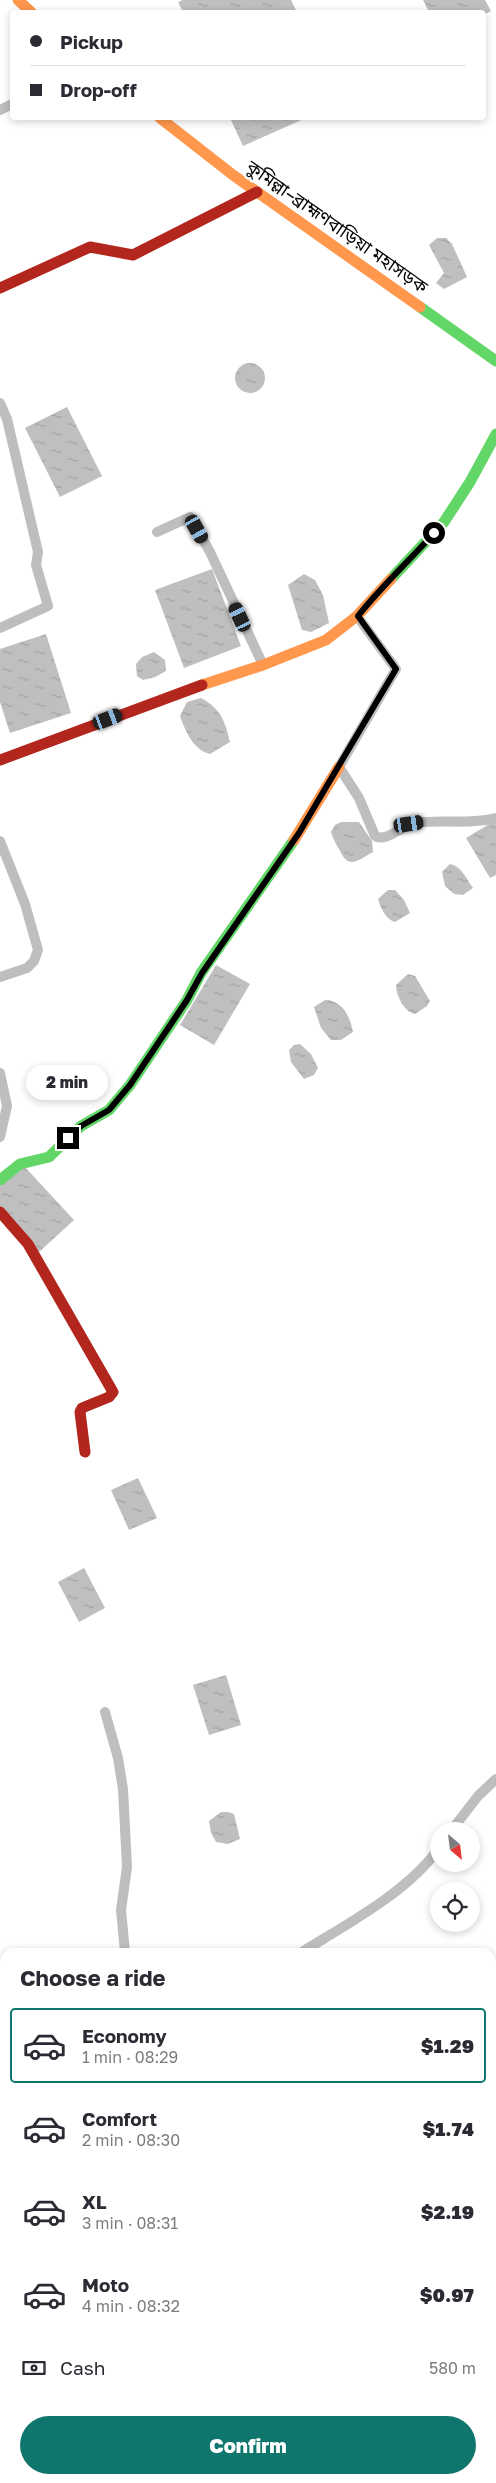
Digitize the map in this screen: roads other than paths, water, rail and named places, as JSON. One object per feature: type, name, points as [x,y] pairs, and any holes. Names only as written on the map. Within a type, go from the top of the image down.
[{"type":"main road","points":[[18,0],[29,10]]},
{"type":"main road","name":"কুমিল্লা–ব্রাহ্মণবাড়িয়া মহাসড়ক","points":[[163,120],[257,192],[496,361]]},
{"type":"main road","points":[[0,288],[90,246],[133,255],[257,192]]},
{"type":"main road","points":[[0,760],[168,696],[264,665],[326,640],[358,616],[374,594],[403,568],[444,522],[470,482],[496,434]]},
{"type":"main road","points":[[0,1180],[20,1164],[49,1157],[81,1126],[109,1110],[125,1092],[187,1000],[202,973],[299,833],[339,766]]},
{"type":"main road","points":[[0,1212],[28,1244],[113,1392],[109,1397],[82,1408],[80,1412],[85,1452]]},
{"type":"street","points":[[0,403],[7,419],[38,552],[36,565],[48,606],[0,628]]},
{"type":"street","points":[[157,532],[190,517],[210,552],[264,665]]},
{"type":"street","points":[[358,616],[396,669],[339,766],[359,798],[378,838],[384,837],[409,824],[482,822],[496,818]]},
{"type":"street","points":[[0,842],[24,904],[38,950],[34,961],[27,968],[0,977]]},
{"type":"street","points":[[0,1073],[7,1106],[0,1137]]},
{"type":"street","points":[[105,1712],[118,1758],[123,1789],[127,1867],[121,1910],[125,1948]]},
{"type":"street","points":[[458,1822],[478,1796],[496,1779]]},
{"type":"street","points":[[308,1948],[399,1887],[430,1860]]},
{"type":"water","points":[[183,0],[291,0],[296,10],[182,10],[178,2]]},
{"type":"water","points":[[423,0],[485,0],[491,11],[486,14],[486,10],[428,10]]},
{"type":"water","points":[[231,120],[302,120],[243,146]]},
{"type":"water","points":[[437,238],[446,238],[452,244],[467,277],[444,289],[436,283],[444,273],[429,245]]},
{"type":"water","points":[[250,363],[261,367],[265,378],[261,389],[250,393],[239,389],[235,378],[239,367]]},
{"type":"water","points":[[67,407],[102,476],[60,497],[25,428]]},
{"type":"water","points":[[212,569],[241,646],[184,668],[155,590]]},
{"type":"water","points":[[304,574],[315,580],[323,595],[329,623],[311,632],[302,630],[288,585]]},
{"type":"water","points":[[46,634],[71,713],[10,733],[0,702],[0,649]]},
{"type":"water","points":[[154,652],[165,660],[166,671],[155,677],[143,680],[137,676],[136,664],[142,657]]},
{"type":"water","points":[[201,698],[218,711],[230,742],[210,754],[194,744],[180,716],[187,702]]},
{"type":"water","points":[[496,820],[496,875],[490,878],[466,838]]},
{"type":"water","points":[[341,822],[359,822],[372,841],[373,852],[354,862],[350,862],[343,857],[331,832],[335,825]]},
{"type":"water","points":[[450,864],[460,870],[473,888],[463,895],[454,894],[445,886],[442,872]]},
{"type":"water","points":[[388,890],[395,890],[404,900],[410,913],[395,922],[386,916],[378,899]]},
{"type":"water","points":[[216,965],[250,984],[214,1045],[180,1025]]},
{"type":"water","points":[[408,974],[415,976],[430,1001],[427,1006],[415,1014],[404,1007],[396,989],[396,985]]},
{"type":"water","points":[[325,1000],[341,1006],[350,1020],[353,1032],[341,1040],[331,1040],[321,1028],[314,1007]]},
{"type":"water","points":[[300,1044],[311,1054],[318,1068],[314,1075],[304,1079],[291,1062],[289,1050],[294,1045]]},
{"type":"water","points":[[23,1165],[74,1220],[39,1252],[0,1210],[0,1186]]},
{"type":"water","points":[[138,1478],[157,1518],[129,1530],[111,1490]]},
{"type":"water","points":[[84,1568],[105,1608],[79,1622],[58,1582]]},
{"type":"water","points":[[226,1675],[241,1725],[209,1735],[193,1685]]},
{"type":"water","points":[[221,1812],[234,1814],[240,1839],[228,1844],[216,1842],[211,1833],[209,1821]]}]
